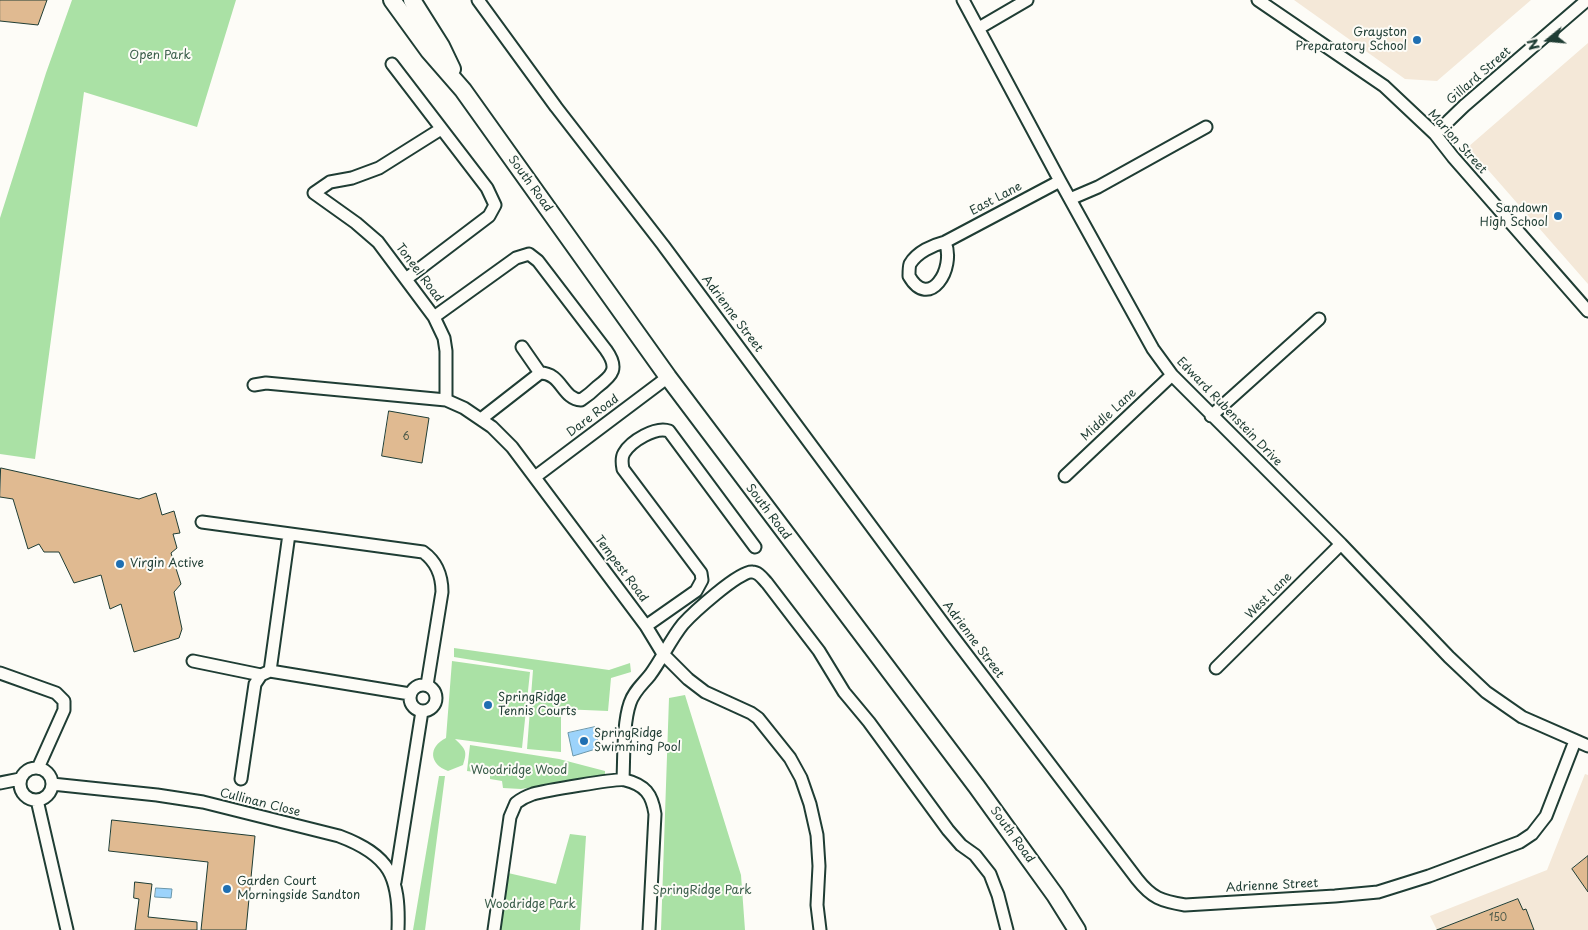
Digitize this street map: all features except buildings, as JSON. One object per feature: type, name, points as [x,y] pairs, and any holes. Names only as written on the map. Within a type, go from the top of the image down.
[{"type":"street","name":"South Road","points":[[392,0],[429,51],[463,90],[668,377],[977,787],[1055,895],[1077,930]]},
{"type":"street","name":"South Road","points":[[412,0],[441,46],[463,90]]},
{"type":"street","name":"Adrienne Street","points":[[478,0],[556,107],[669,253],[1032,741],[1141,884],[1154,897],[1185,905],[1335,896],[1378,892],[1429,876],[1520,842],[1532,834],[1546,816],[1575,741]]},
{"type":"street","name":"Edward Rubenstein Drive","points":[[963,0],[1070,200],[1153,349],[1172,375],[1341,544],[1449,657],[1486,692],[1522,717],[1588,746]]},
{"type":"street","points":[[979,28],[1027,0]]},
{"type":"street","name":"Marion Street","points":[[1258,0],[1384,86],[1434,134],[1588,311]]},
{"type":"street","name":"Gillard Street","points":[[1434,134],[1587,0]]},
{"type":"street","points":[[392,64],[487,188],[493,199],[494,208],[489,216],[406,279]]},
{"type":"street","points":[[1070,200],[1098,187],[1206,127]]},
{"type":"street","name":"Toneel Road","points":[[441,129],[379,168],[352,178],[330,182],[314,193],[356,223],[378,242],[434,317],[444,338],[446,351],[446,400]]},
{"type":"street","name":"East Lane","points":[[945,242],[1060,180]]},
{"type":"street","points":[[434,317],[516,258],[525,254],[534,257],[606,350],[613,360],[612,376],[581,400],[574,399],[554,376],[540,373],[522,347]]},
{"type":"street","points":[[1212,416],[1319,319]]},
{"type":"street","points":[[481,419],[540,373]]},
{"type":"street","name":"Middle Lane","points":[[1065,476],[1172,375]]},
{"type":"street","name":"Dare Road","points":[[535,477],[668,377]]},
{"type":"street","name":"Tempest Road","points":[[254,385],[266,383],[446,400],[464,408],[492,427],[512,447],[535,477],[646,626],[663,654],[688,679],[705,692],[758,718],[770,731],[797,769],[810,804],[817,835],[819,866],[817,905],[820,930]]},
{"type":"street","points":[[646,626],[696,591],[702,580],[701,573],[623,469],[623,454],[637,442],[655,430],[670,431],[755,547]]},
{"type":"street","points":[[202,522],[423,552],[432,558],[442,582],[442,592],[427,685]]},
{"type":"street","points":[[241,779],[255,684],[266,673],[289,534]]},
{"type":"street","name":"West Lane","points":[[1216,668],[1341,544]]},
{"type":"street","points":[[623,779],[627,713],[636,691],[650,676],[682,625],[696,611],[745,573],[750,571],[759,574],[819,651],[844,692],[869,722],[927,804],[948,830],[975,855],[990,874],[998,895],[1007,930]]},
{"type":"street","points":[[193,661],[410,694]]},
{"type":"street","points":[[0,673],[56,693],[64,701],[64,710],[38,768]]},
{"type":"street","points":[[427,685],[432,688],[436,700],[433,706],[422,711],[415,708],[410,702],[410,694],[416,686],[427,685]]},
{"type":"street","points":[[395,882],[422,711]]},
{"type":"street","points":[[38,768],[47,772],[52,784],[51,789],[46,796],[37,800],[31,799],[22,791],[20,779],[27,770],[38,768]]},
{"type":"street","points":[[0,783],[20,779]]},
{"type":"street","points":[[494,930],[510,817],[516,803],[534,794],[623,779],[647,791],[654,805],[649,930]]},
{"type":"street","name":"Cullinan Close","points":[[52,784],[157,795],[203,802],[339,836],[356,843],[370,851],[386,865],[395,882],[398,930]]},
{"type":"street","points":[[37,800],[67,930]]},
{"type":"shaded area","name":"Grayston Preparatory School","points":[[1294,0],[1531,0],[1437,81],[1405,79]]},
{"type":"shaded area","name":"Sandown High School","points":[[1588,43],[1588,284],[1468,147]]},
{"type":"shaded area","points":[[1585,774],[1588,775],[1588,930],[1437,930],[1430,916],[1547,870]]},
{"type":"green space","name":"Open Park","points":[[72,0],[236,0],[197,127],[84,92],[35,459],[0,454],[0,218],[46,73]]},
{"type":"green space","points":[[454,648],[609,670],[630,663],[631,672],[611,678],[608,711],[561,709],[561,752],[527,749],[533,670],[454,657]]},
{"type":"green space","name":"SpringRidge Tennis Courts","points":[[452,661],[530,672],[522,748],[455,739],[465,750],[463,765],[448,771],[437,764],[433,755],[436,746],[446,738]]},
{"type":"green space","name":"SpringRidge Park","points":[[685,695],[741,875],[745,930],[661,930],[669,698]]},
{"type":"green space","name":"Woodridge Wood","points":[[470,745],[559,759],[605,771],[605,776],[521,789],[503,788],[502,781],[490,779],[490,774],[467,771]]},
{"type":"green space","points":[[439,776],[445,776],[425,930],[413,930]]},
{"type":"green space","name":"Woodridge Park","points":[[570,834],[586,836],[580,930],[500,930],[508,873],[556,884]]},
{"type":"water","name":"SpringRidge Swimming Pool","points":[[595,727],[599,748],[573,756],[568,733]]},
{"type":"water","points":[[156,888],[172,889],[171,898],[155,897]]},
{"type":"place","name":"Grayston Preparatory School","points":[[1417,40]]},
{"type":"place","name":"Sandown High School","points":[[1558,216]]},
{"type":"place","name":"Virgin Active","points":[[120,564]]},
{"type":"place","name":"SpringRidge Tennis Courts","points":[[488,705]]},
{"type":"place","name":"SpringRidge Swimming Pool","points":[[584,741]]},
{"type":"place","name":"Garden Court Morningside Sandton","points":[[227,889]]}]
